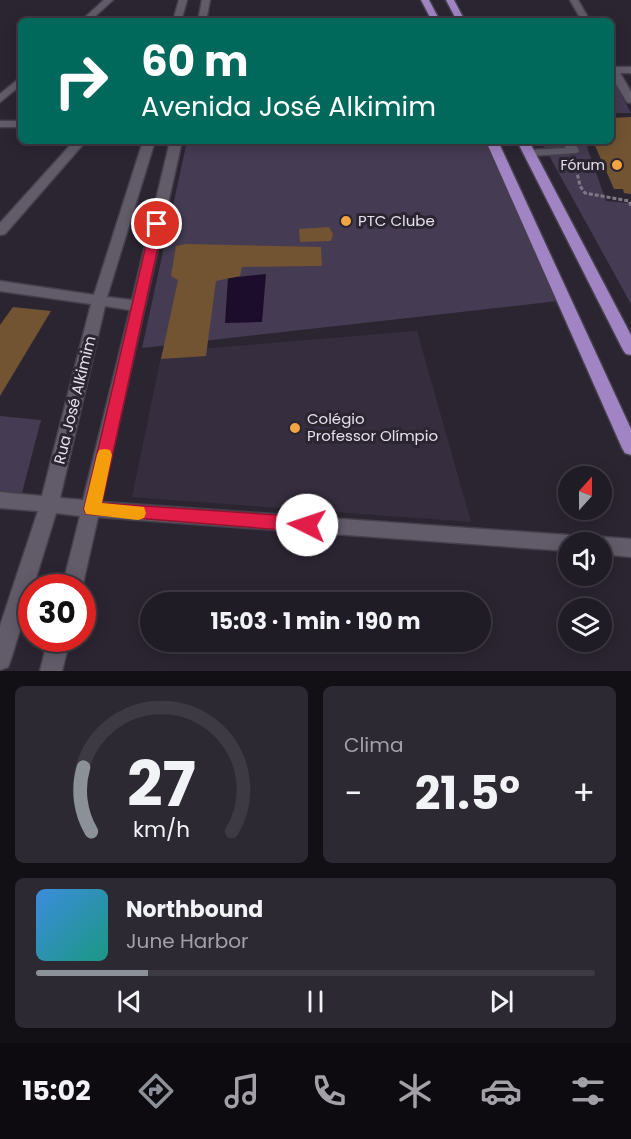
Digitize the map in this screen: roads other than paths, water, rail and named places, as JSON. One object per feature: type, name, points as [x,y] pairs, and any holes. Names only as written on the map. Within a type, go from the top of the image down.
[{"type":"main road","points":[[425,0],[434,18]]},
{"type":"main road","points":[[450,0],[459,18]]},
{"type":"main road","points":[[493,144],[631,448]]},
{"type":"main road","points":[[526,147],[631,350]]},
{"type":"street","points":[[89,18],[109,0]]},
{"type":"street","points":[[178,18],[183,0]]},
{"type":"street","points":[[203,18],[206,0]]},
{"type":"street","points":[[574,0],[584,18]]},
{"type":"street","points":[[614,68],[631,70]]},
{"type":"street","points":[[614,73],[631,100]]},
{"type":"street","points":[[0,99],[18,83]]},
{"type":"street","points":[[0,124],[18,124]]},
{"type":"street","points":[[0,231],[77,144]]},
{"type":"street","name":"Rua José Alkimim","points":[[0,659],[49,505],[99,300],[148,144]]},
{"type":"street","points":[[76,574],[175,144]]},
{"type":"street","points":[[526,147],[570,146]]},
{"type":"street","points":[[0,286],[138,306]]},
{"type":"street","points":[[0,500],[92,509],[558,542]]},
{"type":"street","points":[[612,547],[631,548]]},
{"type":"street","points":[[51,671],[56,652]]},
{"type":"place","name":"Fórum","points":[[617,165]]},
{"type":"place","name":"PTC Clube","points":[[346,221]]},
{"type":"place","name":"Colégio Professor Olímpio","points":[[295,428]]}]
